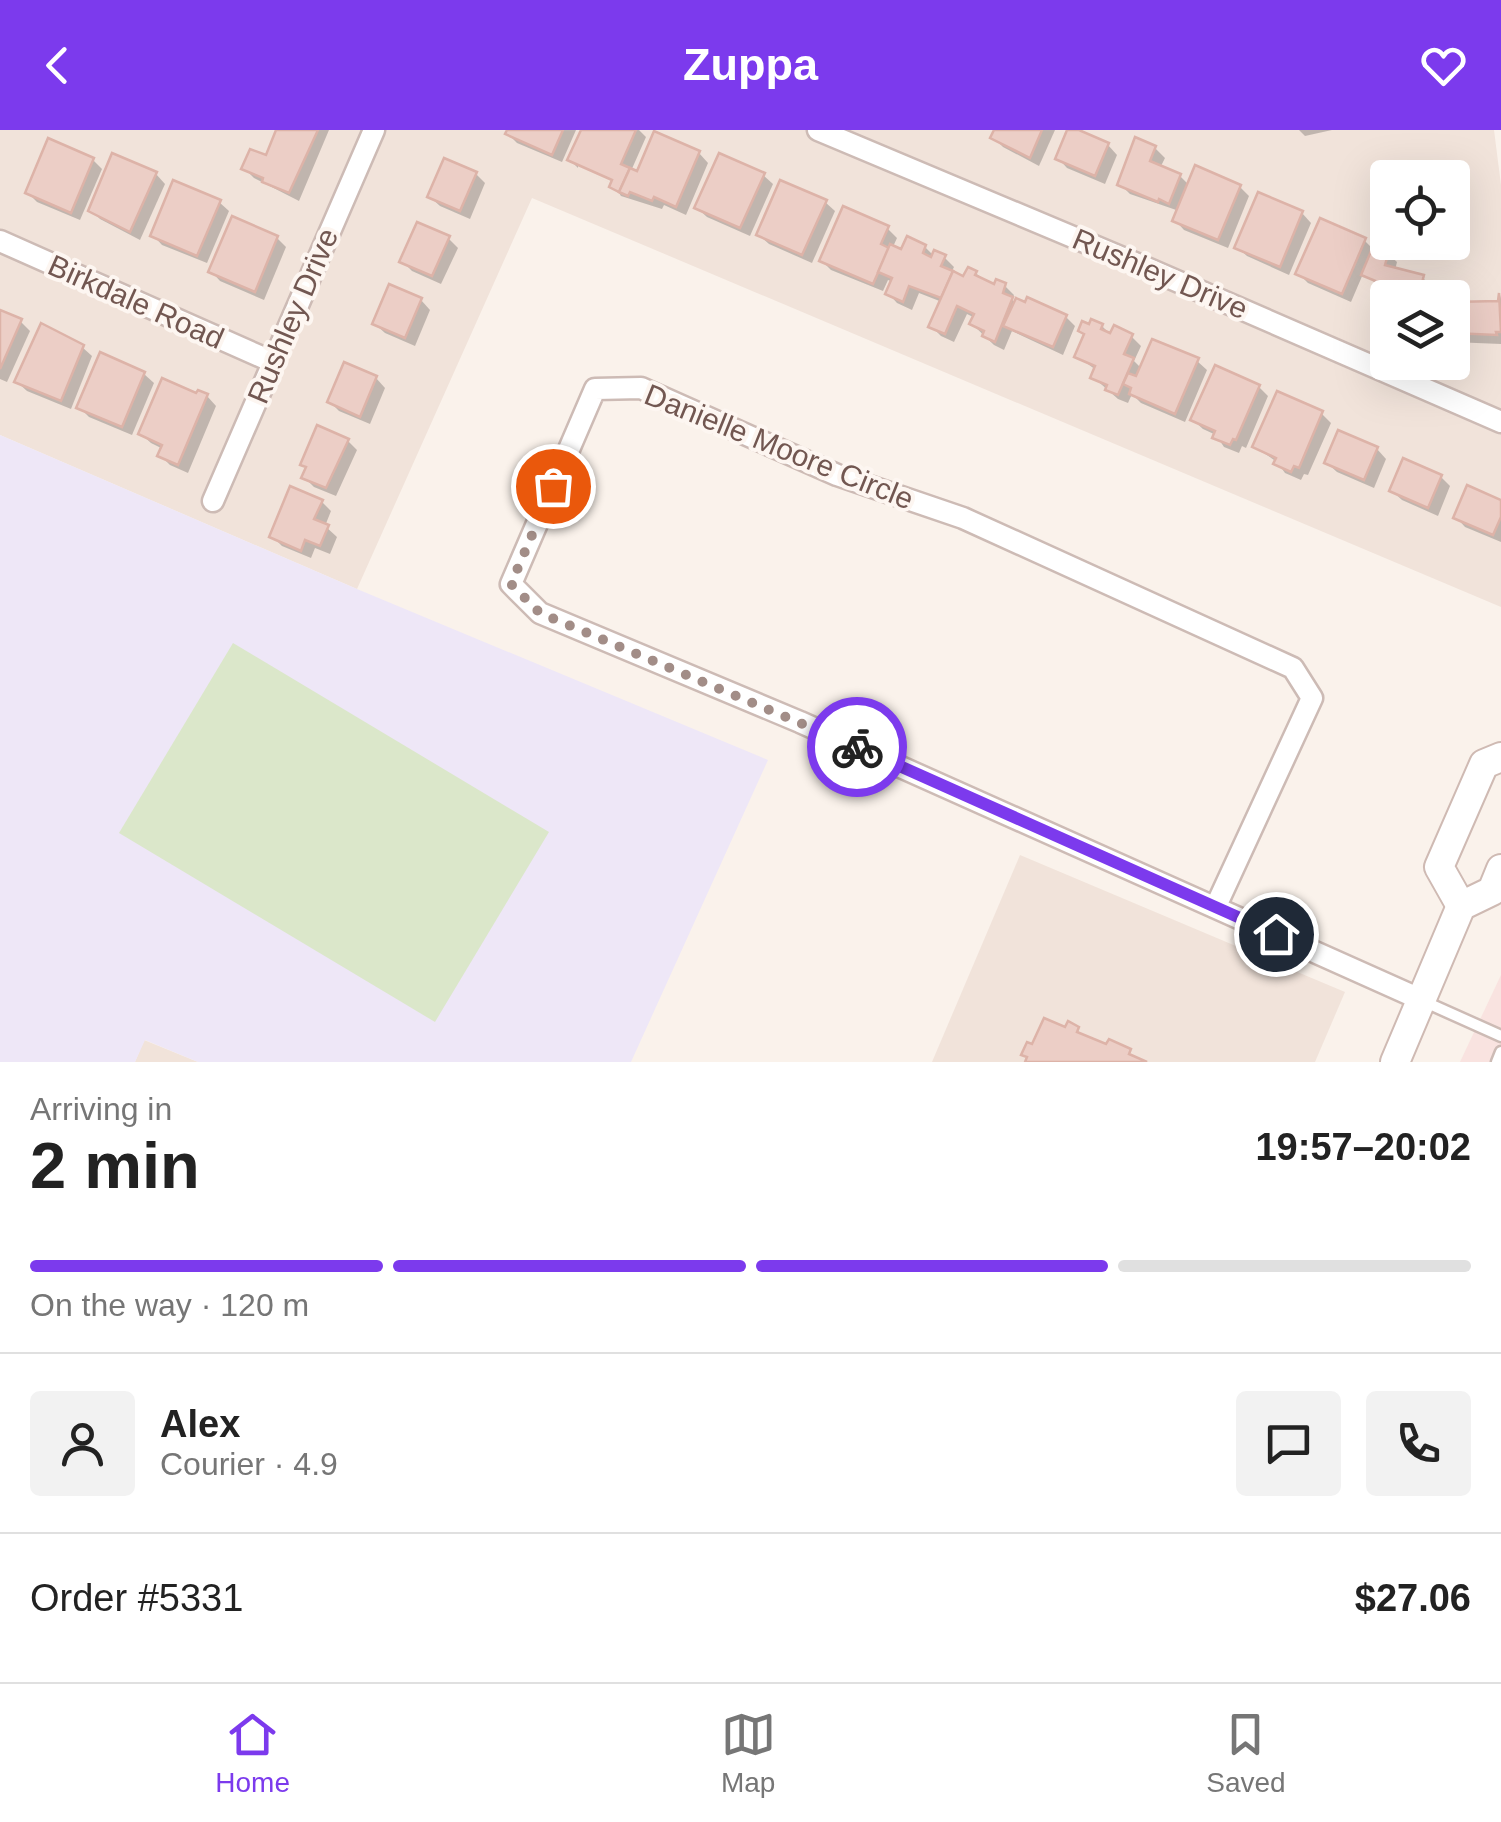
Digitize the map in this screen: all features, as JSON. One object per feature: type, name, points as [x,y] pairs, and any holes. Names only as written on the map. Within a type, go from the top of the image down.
[{"type":"main road","points":[[1461,906],[1439,867],[1484,764],[1501,757]]},
{"type":"main road","points":[[1395,1062],[1461,906],[1492,891],[1501,869]]},
{"type":"street","name":"Rushley Drive","points":[[213,501],[374,130]]},
{"type":"street","name":"Rushley Drive","points":[[818,130],[1501,422]]},
{"type":"street","name":"Birkdale Road","points":[[0,241],[273,362]]},
{"type":"street","name":"Danielle Moore Circle","points":[[1216,906],[1312,698],[1293,668],[962,518],[836,474],[641,388],[595,388],[511,584],[540,613],[800,722],[1422,1000]]},
{"type":"lane","points":[[1422,1000],[1501,1036]]},
{"type":"lane","points":[[1497,1062],[1501,1052]]},
{"type":"shaded area","points":[[0,130],[1494,130],[1501,185],[1501,607],[532,198],[357,589],[0,435]]},
{"type":"shaded area","points":[[0,435],[768,760],[631,1062],[198,1062],[145,1040],[135,1062],[0,1062]]},
{"type":"shaded area","points":[[1020,855],[1345,992],[1315,1062],[932,1062]]},
{"type":"shaded area","points":[[1501,975],[1501,1062],[1460,1062]]},
{"type":"shaded area","points":[[144,1040],[198,1062],[135,1062]]},
{"type":"green space","points":[[233,643],[549,832],[435,1022],[119,833]]},
{"type":"building","points":[[276,130],[318,130],[289,193],[241,169],[250,149],[266,155]]},
{"type":"building","points":[[507,130],[563,130],[552,155],[505,134]]},
{"type":"building","points":[[581,130],[636,130],[621,164],[630,168],[619,192],[609,187],[612,180],[567,160]]},
{"type":"building","points":[[994,130],[1042,130],[1030,158],[990,138]]},
{"type":"building","points":[[1067,130],[1079,130],[1109,143],[1095,176],[1055,159]]},
{"type":"building","points":[[654,131],[700,151],[676,207],[654,197],[652,201],[619,192],[630,168],[637,171]]},
{"type":"building","points":[[1135,137],[1156,146],[1150,161],[1181,174],[1169,204],[1117,185]]},
{"type":"building","points":[[48,138],[94,158],[71,213],[25,193]]},
{"type":"building","points":[[112,153],[157,172],[130,232],[88,211]]},
{"type":"building","points":[[719,153],[765,173],[740,228],[694,208]]},
{"type":"building","points":[[444,158],[477,172],[460,211],[427,197]]},
{"type":"building","points":[[1195,165],[1241,185],[1218,240],[1172,221]]},
{"type":"building","points":[[173,180],[221,200],[197,256],[150,236]]},
{"type":"building","points":[[780,180],[827,200],[802,255],[756,235]]},
{"type":"building","points":[[1258,192],[1303,211],[1280,267],[1234,248]]},
{"type":"building","points":[[843,206],[889,226],[881,244],[889,248],[873,284],[819,261]]},
{"type":"building","points":[[232,216],[278,236],[255,292],[208,272]]},
{"type":"building","points":[[1320,218],[1366,238],[1342,294],[1295,274]]},
{"type":"building","points":[[417,222],[450,236],[432,276],[399,262]]},
{"type":"building","points":[[907,236],[926,245],[923,253],[931,257],[934,250],[946,255],[941,266],[953,271],[941,298],[909,286],[903,302],[885,294],[892,278],[878,272],[890,244],[901,249]]},
{"type":"building","points":[[1370,254],[1370,260],[1386,260],[1385,265],[1424,275],[1423,280],[1373,280],[1361,275]]},
{"type":"building","points":[[968,267],[994,284],[996,279],[1006,283],[1003,293],[1013,297],[995,342],[969,324],[974,314],[957,306],[945,334],[928,327],[953,271],[963,276]]},
{"type":"building","points":[[389,284],[422,298],[405,338],[372,324]]},
{"type":"building","points":[[1499,293],[1501,332],[1470,334],[1470,302],[1498,301]]},
{"type":"building","points":[[1027,297],[1067,315],[1053,347],[1003,326],[1016,298],[1025,302]]},
{"type":"building","points":[[0,310],[22,319],[0,369]]},
{"type":"building","points":[[1091,319],[1103,324],[1101,329],[1110,333],[1114,325],[1133,334],[1124,354],[1134,358],[1118,395],[1090,378],[1095,366],[1074,357],[1084,334],[1078,331],[1082,321],[1089,324]]},
{"type":"building","points":[[41,323],[84,345],[61,401],[14,382]]},
{"type":"building","points":[[1152,339],[1199,358],[1175,414],[1129,394],[1131,388],[1123,384],[1128,373],[1136,376]]},
{"type":"building","points":[[100,352],[145,372],[122,427],[76,408]]},
{"type":"building","points":[[344,362],[377,376],[360,417],[327,402]]},
{"type":"building","points":[[1215,365],[1260,385],[1236,440],[1230,445],[1212,438],[1215,431],[1190,420]]},
{"type":"building","points":[[162,378],[208,394],[178,465],[157,456],[162,445],[138,434]]},
{"type":"building","points":[[1277,391],[1323,411],[1299,468],[1294,466],[1291,472],[1273,464],[1276,458],[1252,447]]},
{"type":"building","points":[[317,425],[349,439],[326,488],[301,478],[306,467],[300,465]]},
{"type":"building","points":[[1338,430],[1378,447],[1364,480],[1324,463]]},
{"type":"building","points":[[1403,458],[1442,475],[1428,508],[1389,491]]},
{"type":"building","points":[[1467,485],[1501,500],[1501,517],[1493,535],[1453,518]]},
{"type":"building","points":[[290,486],[323,500],[314,519],[329,525],[320,546],[305,540],[301,551],[269,537]]},
{"type":"building","points":[[1044,1018],[1065,1027],[1068,1021],[1079,1027],[1077,1032],[1106,1044],[1109,1039],[1147,1062],[1025,1062],[1027,1057],[1021,1055],[1027,1042],[1032,1044]]},
{"type":"way so far","points":[[553,486],[511,584],[540,613],[857,747]]},
{"type":"route","points":[[857,747],[1276,934]]}]
